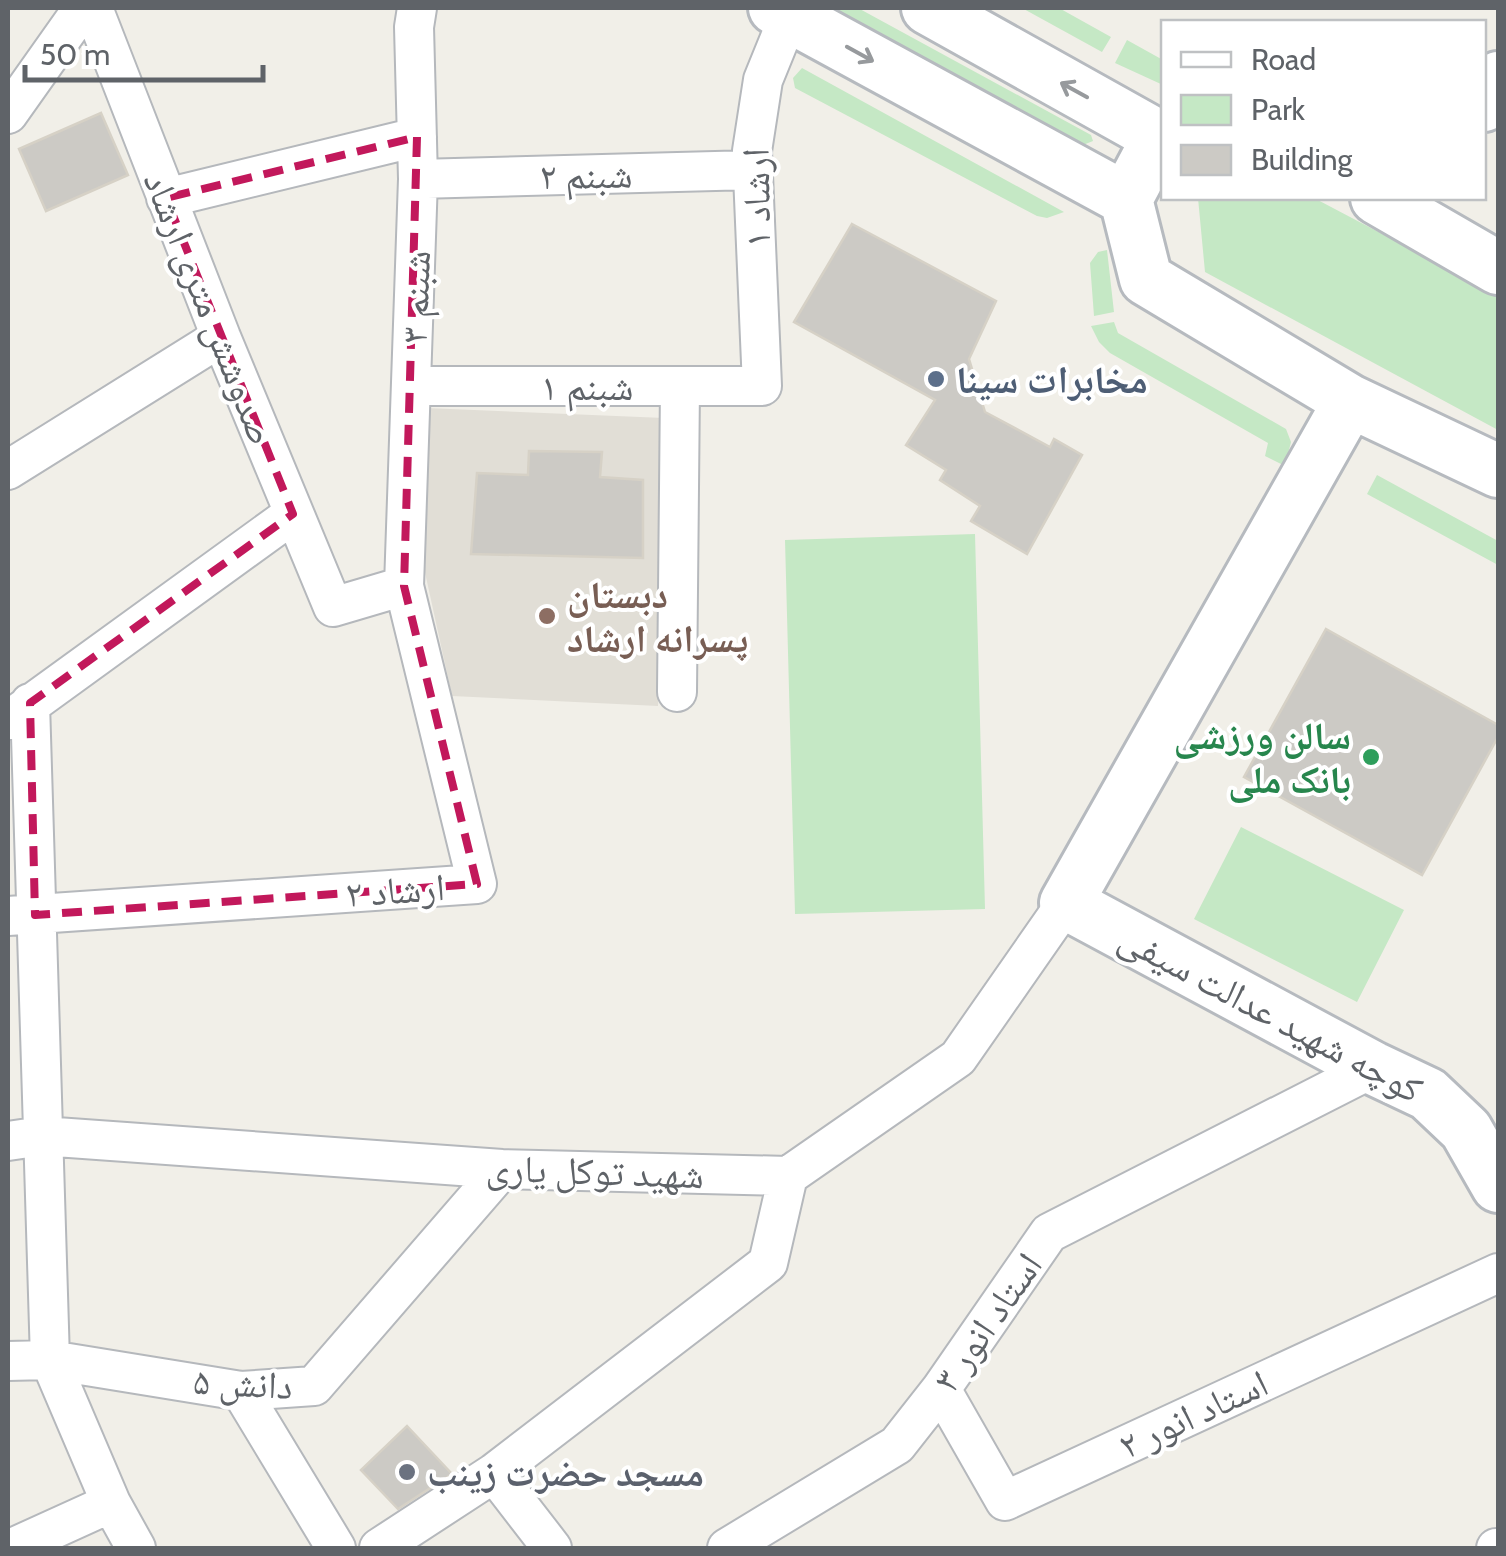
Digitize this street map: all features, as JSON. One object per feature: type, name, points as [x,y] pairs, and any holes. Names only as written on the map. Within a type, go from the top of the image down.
[{"type":"street","points":[[8,114],[82,8]]},
{"type":"street","name":"صدوشش متری ارشاد","points":[[93,8],[221,337],[333,607],[404,586]]},
{"type":"street","name":"شبنم ۳","points":[[404,586],[418,179],[416,8]]},
{"type":"street","points":[[928,8],[1161,137],[1126,199],[1146,279],[1350,401],[1498,471]]},
{"type":"street","points":[[782,12],[1126,199]]},
{"type":"street","name":"ارشاد ۱","points":[[762,386],[752,151],[762,80],[782,12]]},
{"type":"street","points":[[1486,101],[1498,78]]},
{"type":"street","points":[[166,198],[417,137]]},
{"type":"street","name":"شبنم ۲","points":[[418,179],[753,170]]},
{"type":"street","points":[[1380,200],[1498,268]]},
{"type":"street","points":[[8,470],[221,337]]},
{"type":"street","name":"شبنم ۱","points":[[412,386],[762,386]]},
{"type":"street","points":[[677,692],[680,386]]},
{"type":"street","points":[[379,1548],[494,1474],[768,1263],[788,1176],[958,1058],[1066,903],[1350,401]]},
{"type":"street","points":[[136,1548],[110,1504],[50,1360],[25,1139],[18,712],[293,514]]},
{"type":"street","name":"ارشاد ۲","points":[[21,915],[477,884],[404,586]]},
{"type":"street","name":"کوچه شهید عدالت سیفی","points":[[1066,903],[1428,1094],[1466,1130],[1498,1186]]},
{"type":"street","name":"استاد انور ۳","points":[[727,1548],[898,1445],[1049,1233],[1373,1068]]},
{"type":"street","name":"شهید توکل یاری","points":[[25,1139],[502,1170],[788,1176]]},
{"type":"street","name":"دانش ۵","points":[[8,1361],[50,1360],[241,1391],[314,1386],[502,1170]]},
{"type":"street","name":"استاد انور ۲","points":[[941,1389],[1005,1500],[1498,1272]]},
{"type":"street","points":[[241,1391],[336,1548]]},
{"type":"street","points":[[494,1474],[552,1548]]},
{"type":"street","points":[[12,1548],[110,1504]]},
{"type":"highlighted area","points":[[417,137],[404,586],[477,884],[35,915],[30,703],[293,514],[166,198]]},
{"type":"shaded area","name":"دبستان پسرانه ارشاد","points":[[426,408],[664,418],[658,706],[452,696],[417,536]]},
{"type":"green space","points":[[833,8],[858,8],[1091,135],[1093,141],[1083,145]]},
{"type":"green space","points":[[1022,8],[1059,8],[1111,37],[1102,52]]},
{"type":"green space","points":[[1127,40],[1161,59],[1161,84],[1115,63]]},
{"type":"green space","points":[[802,68],[1064,212],[1047,218],[1037,216],[795,88],[793,78]]},
{"type":"green space","points":[[1198,200],[1318,200],[1498,295],[1498,430],[1205,272]]},
{"type":"green space","points":[[1107,250],[1114,312],[1094,316],[1090,263],[1098,252]]},
{"type":"green space","points":[[1114,322],[1118,333],[1286,429],[1291,442],[1285,466],[1265,456],[1268,443],[1110,353],[1091,326]]},
{"type":"green space","points":[[1377,475],[1498,541],[1498,565],[1367,494]]},
{"type":"green space","points":[[975,534],[985,909],[795,914],[785,540]]},
{"type":"green space","points":[[1241,827],[1404,910],[1357,1002],[1194,919]]},
{"type":"building","points":[[101,113],[128,175],[46,211],[19,149]]},
{"type":"building","name":"مخابرات سینا","points":[[852,224],[996,301],[969,359],[985,412],[1050,447],[1054,439],[1082,455],[1027,554],[971,521],[980,506],[940,480],[946,470],[906,445],[935,400],[794,322]]},
{"type":"building","points":[[529,451],[602,452],[600,477],[643,480],[643,558],[471,554],[477,473],[528,475]]},
{"type":"building","name":"سالن ورزشی بانک ملی","points":[[1326,629],[1498,725],[1498,737],[1422,875],[1244,777]]},
{"type":"building","name":"مسجد حضرت زینب","points":[[407,1426],[452,1474],[398,1509],[361,1470]]},
{"type":"place","name":"مخابرات سینا","points":[[936,379]]},
{"type":"place","name":"دبستان پسرانه ارشاد","points":[[547,616]]},
{"type":"place","name":"سالن ورزشی بانک ملی","points":[[1371,757]]},
{"type":"place","name":"مسجد حضرت زینب","points":[[407,1472]]}]
